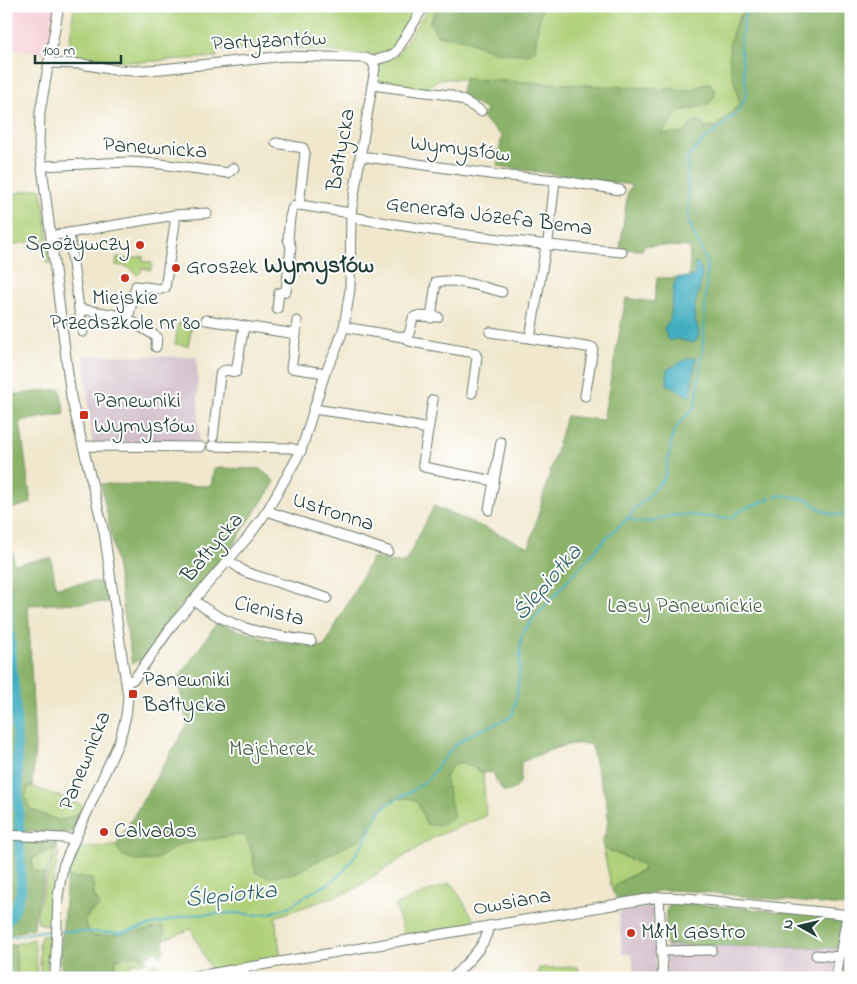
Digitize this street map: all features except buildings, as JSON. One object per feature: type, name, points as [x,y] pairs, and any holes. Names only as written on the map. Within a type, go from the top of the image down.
[{"type":"street","name":"Panewnicka","points":[[55,976],[56,925],[60,880],[64,861],[122,733],[128,705],[125,669],[102,523],[71,397],[39,142],[39,117],[59,6]]},
{"type":"street","points":[[372,61],[390,56],[396,52],[424,6]]},
{"type":"street","name":"Partyzantów","points":[[48,63],[82,64],[115,70],[135,71],[285,56],[364,58],[372,61]]},
{"type":"street","name":"Bałtycka","points":[[127,683],[133,680],[165,634],[249,536],[267,511],[301,451],[325,373],[344,327],[350,289],[351,215],[375,68],[372,61]]},
{"type":"street","points":[[372,85],[448,95],[462,100],[481,111]]},
{"type":"street","name":"Bałtycka","points":[[276,143],[303,148],[305,153],[299,205],[292,209],[290,217],[288,239],[291,247],[286,290],[279,293],[277,310]]},
{"type":"street","name":"Wymysłów","points":[[360,156],[620,190]]},
{"type":"street","name":"Panewnicka","points":[[42,166],[128,162],[161,164],[228,173],[234,168]]},
{"type":"street","points":[[530,338],[548,241],[555,180]]},
{"type":"street","name":"Generała Józefa Bema","points":[[299,205],[435,232],[546,246],[622,252]]},
{"type":"street","points":[[50,236],[175,215],[207,213]]},
{"type":"street","points":[[128,319],[136,286],[165,288],[175,215]]},
{"type":"street","points":[[69,233],[83,332]]},
{"type":"street","points":[[406,314],[435,318],[436,282],[444,281],[480,286],[502,292]]},
{"type":"street","points":[[79,309],[123,316],[157,337],[156,347]]},
{"type":"street","points":[[408,338],[413,318],[416,316]]},
{"type":"street","points":[[206,320],[296,334]]},
{"type":"street","points":[[297,321],[291,368],[325,373]]},
{"type":"street","points":[[244,326],[236,372],[226,370],[221,372],[212,441],[290,448],[301,451]]},
{"type":"street","points":[[344,327],[408,338],[409,341],[417,343],[475,353],[477,357],[472,393]]},
{"type":"street","points":[[490,332],[593,348],[585,396]]},
{"type":"street","points":[[433,400],[422,463],[424,467],[494,481]]},
{"type":"street","points":[[313,409],[363,416],[428,429]]},
{"type":"street","points":[[489,510],[501,442]]},
{"type":"street","points":[[83,447],[201,447]]},
{"type":"street","name":"Ustronna","points":[[267,511],[388,551]]},
{"type":"street","points":[[229,561],[244,572],[327,598]]},
{"type":"street","name":"Cienista","points":[[194,600],[221,619],[233,624],[269,636],[311,641]]},
{"type":"street","points":[[125,669],[146,663]]},
{"type":"street","points":[[8,836],[73,840]]},
{"type":"street","points":[[659,898],[663,978]]},
{"type":"street","name":"Owsiana","points":[[185,978],[659,898],[686,898],[849,915],[836,978]]},
{"type":"street","points":[[452,978],[482,944],[488,935],[488,926]]},
{"type":"street","points":[[662,951],[712,950]]},
{"type":"street","points":[[816,955],[840,957]]},
{"type":"shaded area","points":[[6,6],[56,6],[49,48],[43,54],[6,47]]},
{"type":"shaded area","points":[[84,355],[197,357],[199,441],[92,442]]},
{"type":"shaded area","points":[[651,907],[654,913],[652,929],[657,978],[635,978],[632,954],[622,954],[619,913]]},
{"type":"shaded area","points":[[666,945],[848,948],[842,978],[667,978]]},
{"type":"green space","points":[[74,6],[422,6],[394,50],[386,57],[285,47],[256,40],[254,49],[218,49],[217,57],[139,62],[68,56]]},
{"type":"green space","points":[[429,6],[438,6],[430,22],[437,34],[465,39],[494,52],[523,54],[531,53],[535,49],[542,6],[744,6],[733,31],[731,50],[732,68],[740,104],[716,127],[703,127],[683,133],[661,134],[680,111],[708,105],[710,83],[687,90],[464,79],[440,79],[425,89],[376,83],[379,63],[398,54]]},
{"type":"green space","points":[[438,6],[542,6],[535,49],[531,53],[523,54],[494,52],[465,39],[437,35],[430,22]]},
{"type":"green space","name":"Lasy Panewnickie","points":[[744,6],[851,6],[851,907],[692,891],[663,890],[618,900],[612,890],[618,883],[643,870],[641,864],[603,848],[602,841],[607,829],[607,805],[592,745],[583,744],[556,748],[521,762],[520,782],[511,791],[504,792],[493,772],[483,773],[462,762],[456,764],[445,778],[454,816],[447,821],[437,825],[426,824],[418,804],[414,800],[405,798],[388,800],[363,837],[295,873],[269,877],[256,873],[250,846],[243,834],[181,844],[155,860],[135,861],[123,856],[116,846],[187,725],[178,679],[217,623],[269,640],[324,647],[372,558],[405,563],[434,506],[529,547],[566,416],[603,420],[626,298],[654,302],[657,278],[689,278],[690,247],[644,245],[642,250],[620,249],[628,190],[630,190],[631,185],[497,166],[502,136],[481,117],[487,110],[460,96],[464,79],[687,90],[710,83],[716,93],[708,105],[680,111],[661,134],[683,133],[694,121],[701,121],[703,127],[715,127],[740,104],[730,65],[729,50],[731,37]]},
{"type":"green space","points":[[42,189],[51,261],[47,264],[44,239],[11,245],[10,213],[6,204],[6,195]]},
{"type":"green space","points":[[143,256],[143,261],[152,263],[151,270],[142,268],[138,275],[128,267],[116,265],[117,257],[130,259]]},
{"type":"green space","points":[[178,323],[192,325],[188,346],[175,344]]},
{"type":"green space","points":[[6,381],[9,395],[60,389],[65,414],[20,421],[31,503],[7,510],[14,564],[51,558],[56,587],[109,580],[111,602],[28,605],[35,747],[32,786],[28,787],[25,797],[30,809],[59,821],[79,814],[72,830],[65,833],[21,831],[19,710],[6,568],[6,482],[9,443],[6,434]]},
{"type":"green space","points":[[214,468],[261,469],[275,482],[229,551],[162,629],[164,632],[145,658],[132,663],[112,538],[101,484],[211,486]]},
{"type":"green space","points":[[6,607],[14,715],[16,832],[6,832]]},
{"type":"green space","points":[[462,762],[483,773],[486,816],[434,837],[351,891],[275,917],[281,958],[211,970],[191,929],[162,940],[164,930],[116,936],[93,936],[84,922],[98,902],[94,895],[92,879],[67,877],[72,858],[75,856],[78,848],[116,846],[123,856],[154,860],[181,844],[243,834],[250,846],[256,871],[363,837],[375,822],[388,800],[405,798],[414,800],[418,804],[426,824],[446,787],[445,778],[451,766]]},
{"type":"green space","points":[[32,786],[82,805],[79,814],[81,815],[74,831],[68,835],[57,835],[57,833],[65,833],[72,830],[79,815],[59,821],[30,809],[25,797],[28,787]]},
{"type":"green space","points":[[21,841],[56,843],[55,849],[32,859],[32,870],[46,874],[35,913],[34,928],[6,936],[8,925],[23,888],[24,871]]},
{"type":"green space","points":[[6,843],[17,843],[19,891],[6,920]]},
{"type":"green space","points":[[56,843],[58,849],[53,855],[46,874],[32,870],[32,859],[55,849]]},
{"type":"green space","points":[[603,848],[641,864],[643,870],[622,881],[612,890]]},
{"type":"green space","points":[[59,852],[53,882],[51,924],[39,924],[37,911],[53,859]]},
{"type":"green space","points":[[67,877],[92,879],[94,895],[100,906],[89,913],[84,922],[93,936],[128,933],[163,926],[165,950],[161,956],[155,951],[145,958],[138,954],[116,959],[115,978],[66,978],[62,972],[60,960]]},
{"type":"green space","points":[[449,883],[453,885],[476,923],[474,925],[405,937],[395,905]]},
{"type":"green space","points":[[673,902],[851,918],[851,978],[842,978],[847,948],[666,945],[666,912]]},
{"type":"green space","points":[[41,935],[50,936],[46,978],[41,978],[39,945]]},
{"type":"green space","points":[[34,939],[38,978],[18,978],[15,944]]},
{"type":"green space","points":[[15,944],[18,978],[6,978],[6,945]]},
{"type":"green space","points":[[138,954],[147,961],[130,964],[132,977],[151,974],[150,964],[160,966],[161,975],[148,978],[115,978],[115,959]]},
{"type":"green space","points":[[578,967],[580,978],[488,978],[538,975],[539,968]]},
{"type":"water","points":[[696,262],[702,273],[694,314],[699,332],[698,336],[694,343],[676,339],[670,341],[667,339],[664,328],[670,319],[674,283],[679,277],[691,277],[695,274],[694,263]]},
{"type":"water","points":[[688,358],[696,358],[690,397],[667,384],[667,370]]},
{"type":"waterway","name":"Ślepiotka","points":[[61,931],[121,933],[189,915],[236,913],[254,915],[271,913],[291,906],[331,882],[344,871],[366,839],[378,814],[387,805],[427,780],[454,746],[473,733],[511,717],[518,688],[523,632],[606,538],[628,518],[665,477],[673,433],[684,418],[693,410],[696,403],[704,335],[707,262],[689,223],[687,160],[701,143],[729,121],[743,103],[747,93],[740,46],[746,6]]},
{"type":"waterway","points":[[775,497],[781,495],[810,500],[818,508],[833,515],[851,514]]},
{"type":"waterway","points":[[628,518],[644,523],[678,515],[717,518],[733,517],[745,508],[770,498]]},
{"type":"waterway","points":[[6,590],[16,714],[21,891],[15,909],[6,923]]},
{"type":"waterway","points":[[6,699],[15,701]]},
{"type":"waterway","name":"Ślepiotka","points":[[6,938],[41,931],[54,931]]},
{"type":"place","name":"Spożywczy","points":[[140,245]]},
{"type":"place","name":"Groszek","points":[[176,268]]},
{"type":"place","name":"Miejskie Przedszkole nr 80","points":[[125,278]]},
{"type":"place","name":"Panewniki Wymysłów","points":[[84,415]]},
{"type":"place","name":"Panewniki Bałtycka","points":[[133,694]]},
{"type":"place","name":"Calvados","points":[[104,832]]},
{"type":"place","name":"M&M Gastro","points":[[631,933]]},
{"type":"district","name":"Wymysłów","points":[[319,266]]},
{"type":"park label","name":"Majcherek","points":[[272,750]]}]
